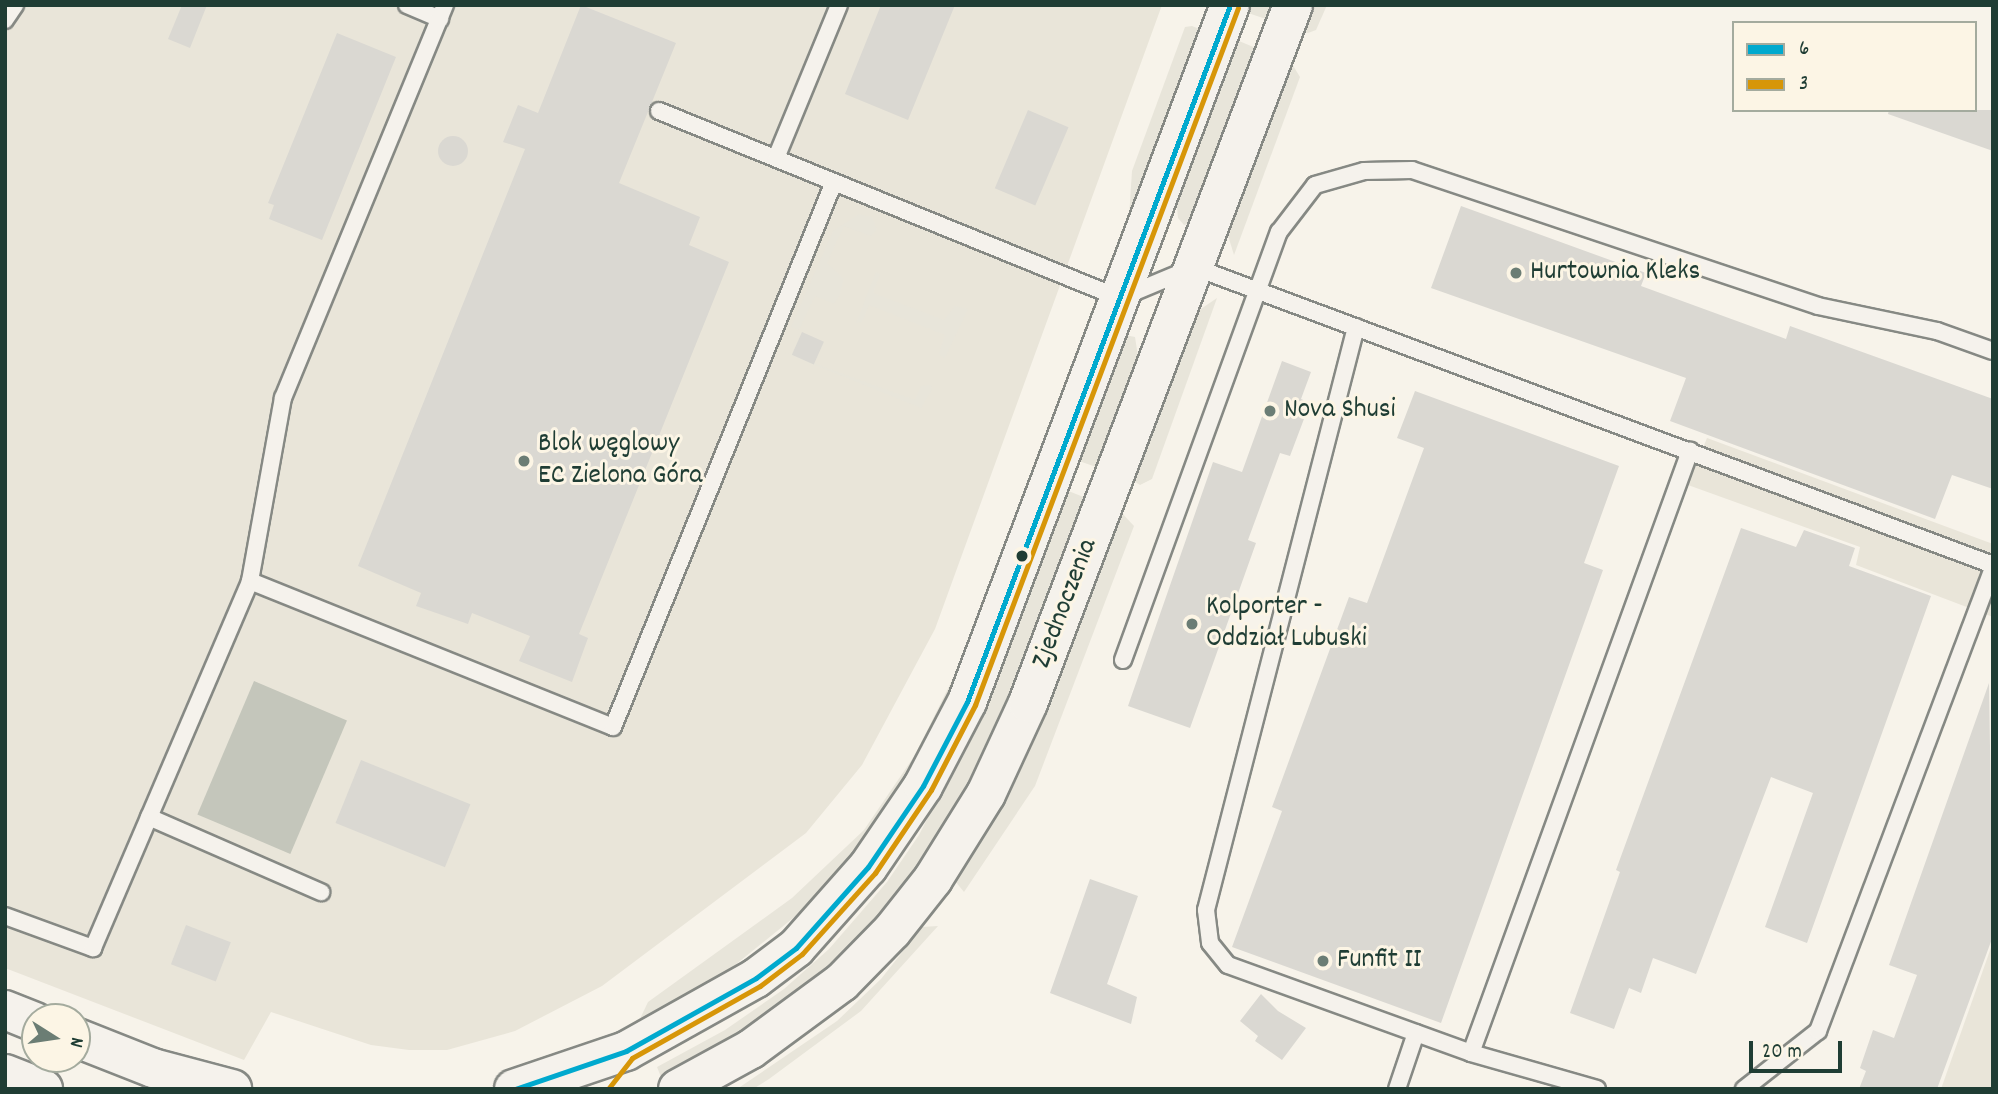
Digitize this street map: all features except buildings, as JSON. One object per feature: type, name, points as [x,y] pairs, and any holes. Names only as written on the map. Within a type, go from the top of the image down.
[{"type":"main road","name":"Zjednoczenia","points":[[514,1089],[626,1051],[756,978],[796,948],[869,867],[923,786],[967,702],[1230,5]]},
{"type":"main road","name":"Zjednoczenia","points":[[684,1087],[751,1049],[842,982],[926,888],[979,804],[1028,703],[1293,5]]},
{"type":"main road","points":[[91,1044],[153,1068],[232,1089]]},
{"type":"main road","points":[[597,1089],[626,1051]]},
{"type":"main road","points":[[5,1074],[43,1089]]},
{"type":"lane","points":[[5,20],[15,5]]},
{"type":"lane","points":[[5,916],[93,948],[250,581],[283,398],[442,12],[407,5]]},
{"type":"lane","points":[[776,158],[839,5]]},
{"type":"lane","points":[[659,111],[1120,298],[1194,267],[1993,567],[1818,1031],[1744,1089]]},
{"type":"lane","points":[[1123,660],[1279,232],[1315,185],[1364,171],[1412,170],[1818,306],[1937,331],[1993,351]]},
{"type":"lane","points":[[250,581],[612,727],[834,182]]},
{"type":"lane","points":[[1356,327],[1206,910],[1210,943],[1228,965],[1471,1053],[1597,1089]]},
{"type":"lane","points":[[1471,1053],[1690,451]]},
{"type":"lane","points":[[149,817],[321,892]]},
{"type":"lane","points":[[1396,1089],[1416,1033]]},
{"type":"shaded area","points":[[5,5],[1162,5],[935,629],[862,765],[806,833],[602,986],[515,1031],[447,1050],[409,1050],[371,1045],[271,1012],[244,1060],[5,968]]},
{"type":"shaded area","points":[[1244,5],[1274,5],[1269,20],[1242,11]]},
{"type":"shaded area","points":[[1308,5],[1327,5],[1316,30],[1308,33],[1299,30]]},
{"type":"shaded area","points":[[1192,26],[1202,30],[1133,218],[1129,217],[1132,171],[1185,27]]},
{"type":"shaded area","points":[[1232,38],[1258,49],[1193,223],[1184,225],[1178,218],[1176,196]]},
{"type":"shaded area","points":[[1289,59],[1300,77],[1234,255],[1226,229]]},
{"type":"shaded area","points":[[859,214],[872,217],[877,229],[871,236],[844,226],[827,263],[844,279],[840,295],[834,304],[815,296],[799,330],[791,327],[833,231]]},
{"type":"shaded area","points":[[876,272],[880,274],[873,293],[944,320],[955,306],[968,309],[945,358],[939,354],[945,335],[869,305],[862,322],[856,323]]},
{"type":"shaded area","points":[[1217,298],[1152,479],[1140,485],[1132,480],[1195,313]]},
{"type":"shaded area","points":[[1125,335],[1135,337],[1139,363],[1102,469],[1076,460]]},
{"type":"shaded area","points":[[783,352],[915,400],[921,386],[931,385],[932,390],[921,408]]},
{"type":"shaded area","points":[[1707,438],[1993,544],[1993,617],[1856,565],[1860,547],[1688,485]]},
{"type":"shaded area","points":[[1066,490],[1091,500],[1015,703],[933,852],[888,907],[819,974],[744,1030],[661,1077],[657,1067],[725,1030],[784,989],[829,949],[887,882],[919,835],[978,719]]},
{"type":"shaded area","points":[[1119,510],[1134,526],[1035,786],[964,892],[955,881],[1020,768],[1067,657]]},
{"type":"shaded area","points":[[968,648],[952,701],[878,828],[819,897],[719,978],[638,1023],[648,1002],[792,898],[864,830],[915,755]]},
{"type":"shaded area","points":[[254,681],[347,720],[290,854],[197,814]]},
{"type":"shaded area","points":[[938,926],[861,1011],[769,1079],[753,1089],[737,1089],[837,1021],[881,979],[922,927]]},
{"type":"shaded area","points":[[1993,942],[1993,1089],[1941,1089]]},
{"type":"transit line","name":"6","points":[[515,1089],[626,1051],[756,978],[796,948],[868,867],[923,786],[967,702],[1230,5]]},
{"type":"transit line","name":"3","points":[[608,1089],[632,1058],[760,986],[802,954],[875,873],[931,790],[975,705],[1238,8]]},
{"type":"place","name":"Hurtownia Kleks","points":[[1516,273]]},
{"type":"place","name":"Nova Shusi","points":[[1270,411]]},
{"type":"place","name":"Blok węglowy EC Zielona Góra","points":[[524,461]]},
{"type":"place","name":"Kolporter - Oddział Lubuski","points":[[1192,624]]},
{"type":"place","name":"Funfit II","points":[[1323,961]]}]
